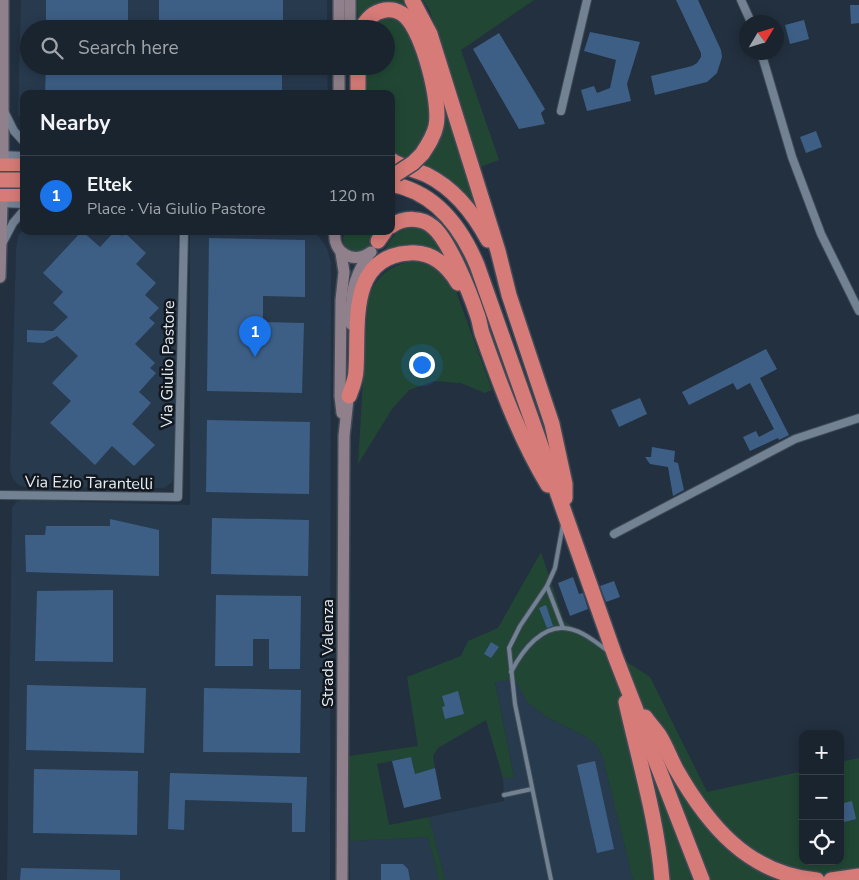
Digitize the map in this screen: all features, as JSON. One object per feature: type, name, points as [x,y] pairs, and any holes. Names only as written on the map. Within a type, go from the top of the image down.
[{"type":"highway","points":[[412,0],[430,34],[495,241],[509,295]]},
{"type":"highway","points":[[368,20],[372,15],[380,11],[391,10],[406,16],[414,26],[420,40],[436,96],[436,127],[431,141],[413,163],[395,172]]},
{"type":"highway","points":[[358,75],[358,90]]},
{"type":"highway","points":[[1,180],[20,168]]},
{"type":"highway","points":[[395,174],[430,177],[446,187],[463,203],[477,221],[488,240],[509,295],[552,424],[565,484],[565,512]]},
{"type":"highway","points":[[395,176],[413,191],[434,204],[453,221],[467,241],[615,656],[702,880]]},
{"type":"highway","points":[[1,180],[20,180]]},
{"type":"highway","points":[[1,180],[20,192]]},
{"type":"highway","points":[[395,224],[404,220],[423,220],[433,226],[450,249],[478,315],[482,333],[521,435],[565,512]]},
{"type":"highway","points":[[349,396],[356,373],[357,319],[360,293],[367,278],[376,266],[387,258],[400,253],[412,252],[430,255],[440,262],[450,270],[458,283],[472,317],[482,333]]},
{"type":"highway","points":[[615,656],[652,810],[662,880]]},
{"type":"highway","points":[[636,706],[660,736],[675,768],[693,798],[718,829],[739,849],[766,867],[796,878],[816,880]]},
{"type":"highway","points":[[831,880],[859,876]]},
{"type":"main road","points":[[0,277],[3,0]]},
{"type":"main road","points":[[339,0],[339,20]]},
{"type":"main road","points":[[350,0],[350,20]]},
{"type":"main road","points":[[339,75],[339,90]]},
{"type":"main road","points":[[352,75],[353,90]]},
{"type":"main road","points":[[332,235],[341,252],[349,257],[359,257],[368,254]]},
{"type":"main road","name":"Strada Valenza","points":[[344,426],[349,396],[351,299],[354,281],[368,254],[374,249],[380,235]]},
{"type":"main road","name":"Strada Valenza","points":[[341,252],[344,272],[341,300],[340,396],[344,426],[342,880]]},
{"type":"street","points":[[561,111],[587,0]]},
{"type":"street","points":[[741,0],[748,15]]},
{"type":"street","points":[[763,60],[792,157],[821,234],[859,311]]},
{"type":"street","points":[[1,111],[20,138]]},
{"type":"street","points":[[20,160],[1,180],[20,200]]},
{"type":"street","points":[[0,247],[13,223],[20,215]]},
{"type":"street","name":"Via Giulio Pastore","points":[[178,497],[184,235]]},
{"type":"street","points":[[614,534],[796,439],[859,418]]},
{"type":"street","name":"Via Ezio Tarantelli","points":[[0,495],[178,497]]},
{"type":"lane","points":[[551,880],[515,704],[509,648],[520,626],[547,586],[555,568],[565,512]]},
{"type":"lane","points":[[547,586],[563,628]]},
{"type":"lane","points":[[511,672],[519,656],[530,644],[542,634],[563,628],[572,629],[615,656]]},
{"type":"lane","points":[[504,794],[532,790]]},
{"type":"shaded area","points":[[21,0],[327,0],[327,20],[20,20]]},
{"type":"shaded area","points":[[20,39],[20,75],[327,75],[328,90],[20,90],[20,116],[18,116]]},
{"type":"shaded area","points":[[20,234],[178,235],[175,475],[171,483],[164,488],[26,487],[19,485],[13,479],[10,471],[16,250]]},
{"type":"shaded area","points":[[190,235],[317,235],[327,248],[331,263],[330,880],[7,880],[12,508],[16,502],[22,500],[190,505]]},
{"type":"shaded area","points":[[516,679],[527,702],[545,716],[588,738],[598,747],[603,758],[633,880],[445,880],[429,817],[504,801],[503,778],[514,776],[495,681]]},
{"type":"shaded area","points":[[428,837],[439,880],[350,880],[350,841]]},
{"type":"green space","points":[[357,0],[407,0],[409,8],[406,11],[373,20],[358,20]]},
{"type":"green space","points":[[423,0],[534,0],[461,50],[499,160],[480,167],[430,11]]},
{"type":"green space","points":[[382,16],[397,17],[411,29],[433,97],[430,134],[408,161],[395,156],[395,90],[365,90],[364,75],[395,75],[395,20],[378,20]]},
{"type":"green space","points":[[446,107],[479,204],[474,206],[423,166],[433,152],[443,132]]},
{"type":"green space","points":[[417,225],[426,230],[444,253],[441,255],[383,254],[389,242],[399,231]]},
{"type":"green space","points":[[344,235],[371,235],[372,237],[370,245],[359,251],[350,250],[346,247]]},
{"type":"green space","points":[[414,261],[424,262],[437,267],[454,286],[492,390],[485,393],[461,383],[434,381],[409,390],[392,409],[358,464],[368,299],[375,284],[385,273],[398,265]]},
{"type":"green space","points":[[541,552],[564,621],[650,677],[707,792],[799,772],[799,865],[844,865],[844,761],[859,758],[859,880],[633,880],[603,758],[598,747],[588,738],[545,716],[527,702],[515,679],[495,682],[514,777],[503,778],[486,720],[438,748],[433,756],[435,768],[415,774],[411,757],[377,764],[389,825],[429,817],[445,880],[439,880],[428,837],[350,841],[349,756],[418,746],[407,677],[461,656],[468,641],[498,628]]},
{"type":"building","points":[[46,0],[128,0],[128,20],[46,20]]},
{"type":"building","points":[[159,0],[283,0],[283,20],[159,20]]},
{"type":"building","points":[[676,0],[698,0],[721,50],[722,57],[717,73],[707,82],[655,95],[651,76],[692,66],[701,57],[701,53]]},
{"type":"building","points":[[850,5],[859,5],[859,23],[851,24]]},
{"type":"building","points":[[804,20],[809,39],[790,44],[785,25]]},
{"type":"building","points":[[590,32],[640,42],[627,84],[631,101],[587,111],[581,90],[594,86],[597,93],[610,88],[616,60],[584,51]]},
{"type":"building","points":[[499,33],[545,109],[541,113],[545,124],[519,129],[473,49]]},
{"type":"building","points":[[46,75],[282,75],[282,90],[45,90]]},
{"type":"building","points":[[816,131],[822,147],[806,153],[800,137]]},
{"type":"building","points":[[78,235],[86,235],[100,247],[111,235],[127,235],[146,253],[136,264],[156,283],[145,295],[159,308],[149,318],[155,323],[135,344],[155,363],[150,368],[156,373],[139,392],[151,403],[132,424],[155,445],[134,466],[112,446],[95,465],[50,423],[71,401],[52,383],[78,356],[57,336],[43,343],[27,342],[27,330],[53,331],[68,317],[53,303],[63,292],[43,273]]},
{"type":"building","points":[[209,238],[305,240],[305,297],[263,296],[263,322],[304,323],[302,393],[207,391]]},
{"type":"building","points":[[766,349],[777,369],[760,378],[789,435],[750,451],[743,437],[756,431],[759,437],[774,429],[750,383],[737,390],[733,383],[689,405],[682,392]]},
{"type":"building","points":[[640,398],[647,414],[619,427],[611,410]]},
{"type":"building","points":[[207,420],[310,422],[309,494],[206,492]]},
{"type":"building","points":[[652,447],[675,451],[674,462],[678,463],[684,490],[673,496],[668,467],[650,464],[645,457],[651,457]]},
{"type":"building","points":[[212,518],[309,520],[308,576],[211,574]]},
{"type":"building","points":[[110,519],[159,530],[159,576],[26,572],[25,535],[45,535],[46,526],[110,526]]},
{"type":"building","points":[[573,577],[579,594],[583,593],[588,609],[570,616],[558,583]]},
{"type":"building","points":[[614,581],[620,597],[606,602],[600,586]]},
{"type":"building","points":[[113,590],[113,662],[35,661],[37,591]]},
{"type":"building","points":[[216,595],[301,596],[300,669],[269,669],[269,639],[253,639],[253,666],[215,666]]},
{"type":"building","points":[[546,605],[553,626],[547,628],[539,608]]},
{"type":"building","points":[[491,642],[499,647],[491,658],[484,654]]},
{"type":"building","points":[[27,685],[146,688],[144,753],[26,750]]},
{"type":"building","points":[[204,688],[301,690],[300,753],[203,752]]},
{"type":"building","points":[[458,691],[464,714],[445,719],[442,707],[445,706],[442,696]]},
{"type":"building","points":[[411,757],[415,774],[435,768],[441,799],[404,808],[392,761]]},
{"type":"building","points":[[595,761],[614,849],[597,853],[577,765]]},
{"type":"building","points":[[34,769],[138,771],[137,835],[33,833]]},
{"type":"building","points":[[170,773],[307,777],[305,832],[292,832],[292,803],[185,800],[184,830],[168,829]]},
{"type":"building","points":[[852,801],[856,819],[844,822],[844,803]]},
{"type":"building","points":[[381,864],[403,864],[408,869],[410,880],[381,880]]},
{"type":"building","points":[[21,868],[120,870],[120,880],[20,880]]},
{"type":"place","name":"Eltek","points":[[255,357]]}]
